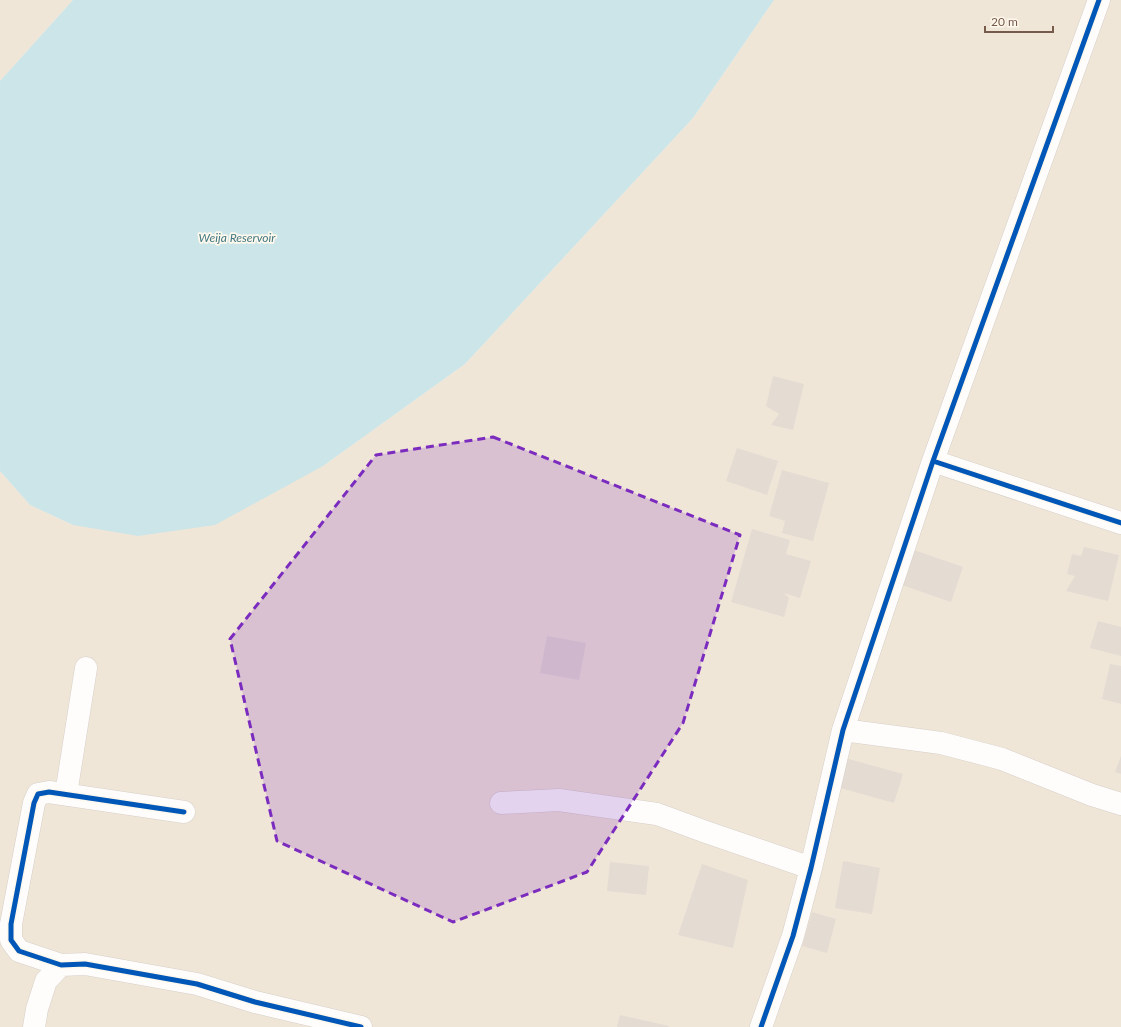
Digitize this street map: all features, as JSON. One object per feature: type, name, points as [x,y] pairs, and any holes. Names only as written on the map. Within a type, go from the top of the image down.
[{"type":"street","points":[[762,1027],[793,936],[811,868],[843,730],[933,461],[1100,0]]},
{"type":"street","points":[[933,461],[1121,523]]},
{"type":"street","points":[[66,794],[86,668]]},
{"type":"street","points":[[843,730],[941,743],[1002,759],[1092,795],[1121,804]]},
{"type":"street","points":[[184,812],[66,794],[49,792],[38,794],[34,803],[11,924],[11,940],[19,951],[60,965],[84,964],[197,984],[255,1002],[361,1027]]},
{"type":"street","points":[[501,803],[560,800],[657,814],[811,868]]},
{"type":"street","points":[[34,1027],[37,1009],[46,981],[60,965]]},
{"type":"highlighted area","points":[[493,437],[740,535],[683,723],[587,872],[453,922],[277,841],[230,639],[376,455]]},
{"type":"shaded area","points":[[0,0],[73,0],[0,81]]},
{"type":"shaded area","points":[[774,0],[1121,0],[1121,1027],[0,1027],[0,471],[30,505],[73,525],[323,466],[465,364],[693,118]]},
{"type":"water","name":"Weija Reservoir","points":[[73,0],[774,0],[693,118],[465,364],[323,466],[215,525],[138,536],[73,525],[30,505],[0,471],[0,81]]},
{"type":"building","points":[[773,376],[804,384],[793,430],[771,425],[779,414],[766,406]]},
{"type":"building","points":[[737,448],[778,461],[767,495],[726,481]]},
{"type":"building","points":[[782,470],[829,483],[813,541],[782,533],[785,521],[769,516]]},
{"type":"building","points":[[752,529],[790,540],[786,554],[811,561],[800,598],[784,593],[789,598],[784,617],[731,602]]},
{"type":"building","points":[[1084,547],[1119,555],[1108,601],[1066,591],[1075,576],[1067,574],[1072,554],[1081,556]]},
{"type":"building","points":[[911,549],[963,567],[951,602],[899,584]]},
{"type":"building","points":[[1098,621],[1121,627],[1121,656],[1090,648]]},
{"type":"building","points":[[547,636],[586,643],[579,680],[540,673]]},
{"type":"building","points":[[1110,664],[1121,666],[1121,704],[1102,699]]},
{"type":"building","points":[[1121,756],[1121,774],[1115,772]]},
{"type":"building","points":[[845,758],[903,774],[894,803],[837,787]]},
{"type":"building","points":[[843,861],[880,868],[872,914],[835,908]]},
{"type":"building","points":[[610,862],[649,866],[646,895],[607,891]]},
{"type":"building","points":[[702,864],[748,880],[733,948],[678,935]]},
{"type":"building","points":[[812,912],[836,919],[827,953],[802,946]]},
{"type":"building","points":[[620,1015],[669,1026],[669,1027],[617,1027]]},
{"type":"cycle path","points":[[1099,0],[933,461],[1121,523]]},
{"type":"cycle path","points":[[761,1027],[793,936],[811,868],[843,730],[933,461]]},
{"type":"cycle path","points":[[184,812],[49,792],[38,794],[34,803],[11,924],[11,940],[19,951],[61,965],[85,964],[197,984],[255,1002],[361,1027]]}]
